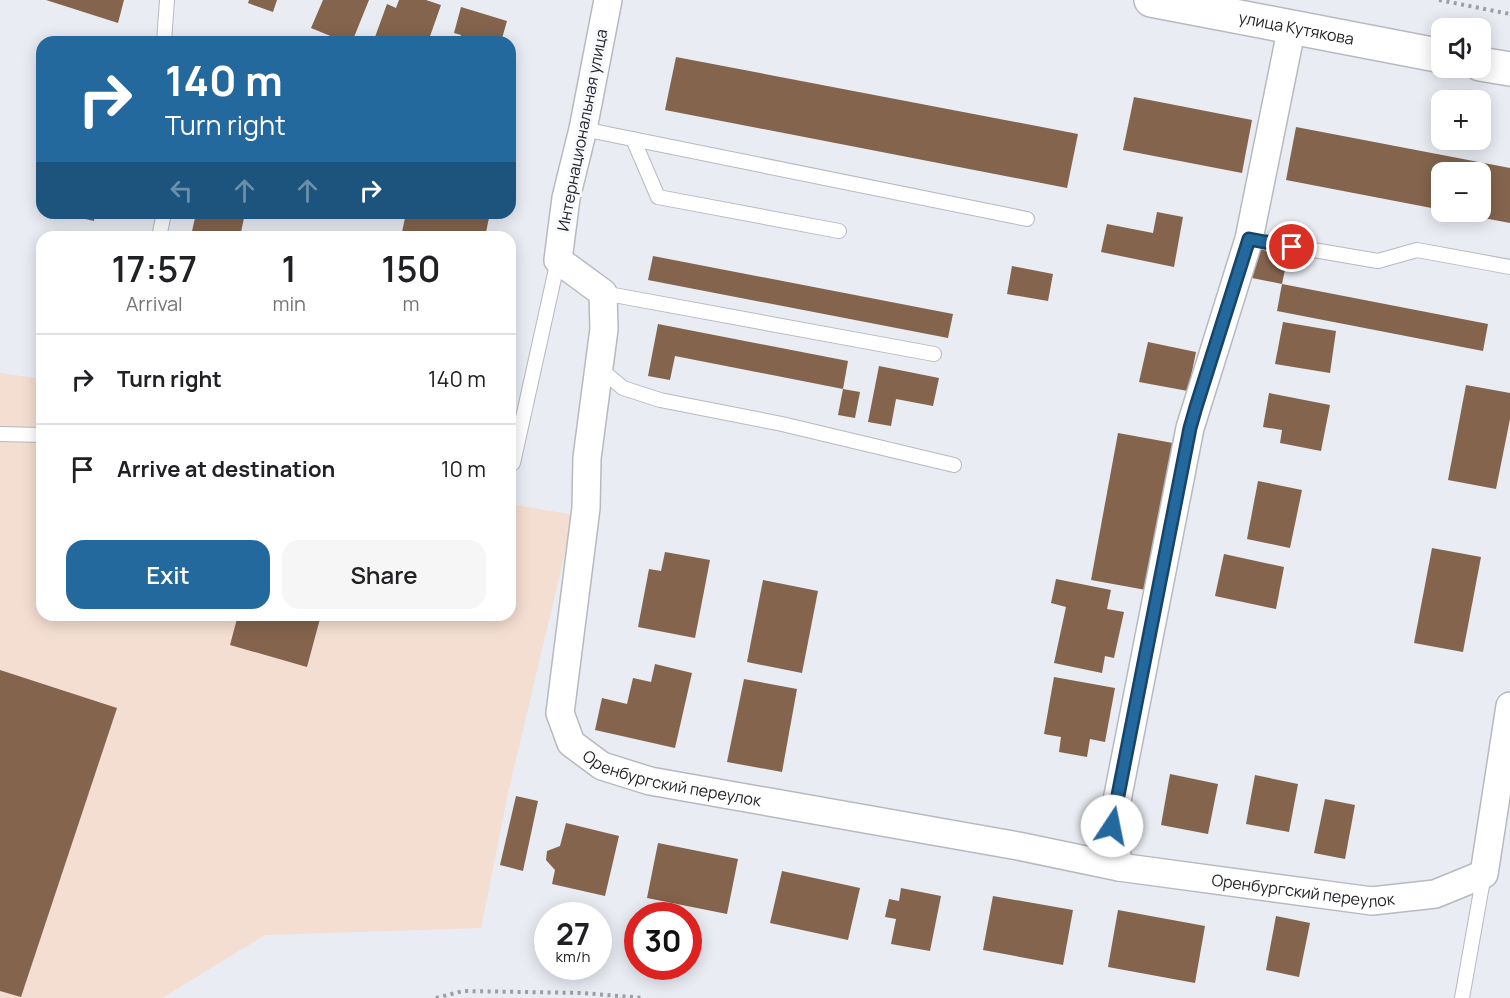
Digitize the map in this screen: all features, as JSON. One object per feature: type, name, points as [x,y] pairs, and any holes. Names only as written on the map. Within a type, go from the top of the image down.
[{"type":"main road","name":"улица Кутякова","points":[[1151,0],[1431,54]]},
{"type":"main road","points":[[1491,66],[1510,69]]},
{"type":"street","name":"Интернациональная улица","points":[[558,260],[566,198],[583,129],[608,0]]},
{"type":"street","points":[[1119,867],[1112,826],[1190,428],[1249,239],[1292,26]]},
{"type":"street","points":[[558,260],[603,293]]},
{"type":"street","name":"Оренбургский переулок","points":[[603,293],[604,329],[587,458],[586,508],[560,713],[571,743],[602,766],[650,781],[1018,846],[1119,867],[1372,901],[1435,894],[1484,874]]},
{"type":"street","points":[[1484,874],[1510,706]]},
{"type":"lane","points":[[164,36],[167,0]]},
{"type":"lane","points":[[583,129],[1027,219]]},
{"type":"lane","points":[[633,140],[658,197],[839,231]]},
{"type":"lane","points":[[1249,239],[1378,261],[1417,250],[1510,267]]},
{"type":"lane","points":[[516,449],[558,260]]},
{"type":"lane","points":[[603,293],[934,354]]},
{"type":"lane","points":[[600,369],[622,388],[660,400],[782,424],[954,465]]},
{"type":"lane","points":[[0,434],[36,435]]},
{"type":"lane","points":[[1462,998],[1484,874]]},
{"type":"path","points":[[1439,0],[1510,14]]},
{"type":"path","points":[[436,998],[463,991],[582,993],[644,998]]},
{"type":"shaded area","points":[[0,373],[36,378],[36,621],[516,621],[516,505],[574,515],[508,793],[481,928],[265,935],[162,998],[0,998]]},
{"type":"building","points":[[46,0],[124,0],[118,23]]},
{"type":"building","points":[[249,0],[277,0],[273,12],[248,3]]},
{"type":"building","points":[[323,0],[369,0],[354,36],[330,36],[311,28]]},
{"type":"building","points":[[399,0],[426,0],[441,5],[430,36],[375,36],[387,4],[396,8]]},
{"type":"building","points":[[461,7],[507,21],[503,36],[461,36],[454,33]]},
{"type":"building","points":[[676,57],[1078,134],[1067,188],[665,110]]},
{"type":"building","points":[[1134,97],[1252,120],[1242,173],[1123,150]]},
{"type":"building","points":[[1296,127],[1479,162],[1431,162],[1431,208],[1286,180]]},
{"type":"building","points":[[1491,164],[1510,168],[1510,223],[1491,219]]},
{"type":"building","points":[[1157,212],[1183,217],[1174,267],[1101,252],[1107,224],[1153,233]]},
{"type":"building","points":[[195,219],[244,219],[241,231],[192,231]]},
{"type":"building","points":[[405,219],[489,219],[486,231],[402,231]]},
{"type":"building","points":[[1258,249],[1288,255],[1282,284],[1252,278]]},
{"type":"building","points":[[653,256],[953,314],[948,338],[648,280]]},
{"type":"building","points":[[1012,266],[1053,274],[1048,301],[1007,294]]},
{"type":"building","points":[[1282,284],[1488,324],[1483,351],[1277,311]]},
{"type":"building","points":[[1283,322],[1336,331],[1330,373],[1275,364]]},
{"type":"building","points":[[658,324],[848,361],[843,389],[675,356],[670,380],[648,376]]},
{"type":"building","points":[[1148,342],[1196,352],[1188,391],[1139,382]]},
{"type":"building","points":[[879,366],[939,378],[933,406],[896,399],[891,426],[868,422]]},
{"type":"building","points":[[1466,385],[1510,393],[1510,419],[1496,489],[1448,480]]},
{"type":"building","points":[[843,389],[860,392],[855,418],[838,415]]},
{"type":"building","points":[[1269,393],[1330,405],[1321,451],[1280,443],[1282,430],[1263,427]]},
{"type":"building","points":[[1118,433],[1173,443],[1146,590],[1091,580]]},
{"type":"building","points":[[1258,481],[1302,490],[1290,548],[1247,539]]},
{"type":"building","points":[[1432,548],[1481,557],[1463,652],[1414,643]]},
{"type":"building","points":[[665,552],[710,560],[695,638],[638,627],[649,569],[661,571]]},
{"type":"building","points":[[1224,554],[1284,567],[1276,609],[1215,596]]},
{"type":"building","points":[[1056,579],[1111,590],[1107,609],[1124,612],[1114,658],[1105,656],[1102,673],[1054,663],[1066,607],[1051,603]]},
{"type":"building","points":[[763,580],[818,591],[802,673],[747,662]]},
{"type":"building","points":[[236,621],[319,621],[307,667],[230,645]]},
{"type":"building","points":[[655,664],[692,673],[675,748],[595,730],[602,698],[627,704],[633,678],[651,682]]},
{"type":"building","points":[[0,670],[117,708],[21,997],[0,991]]},
{"type":"building","points":[[1054,677],[1115,688],[1105,742],[1090,739],[1087,757],[1059,752],[1061,737],[1044,734]]},
{"type":"building","points":[[744,679],[797,689],[782,772],[727,762]]},
{"type":"building","points":[[1170,774],[1218,784],[1208,834],[1161,825]]},
{"type":"building","points":[[1255,775],[1298,784],[1289,832],[1246,824]]},
{"type":"building","points":[[516,796],[538,801],[523,871],[500,865]]},
{"type":"building","points":[[1325,799],[1355,805],[1345,859],[1314,853]]},
{"type":"building","points":[[566,823],[619,836],[605,896],[552,884],[555,870],[546,860],[547,851],[560,846]]},
{"type":"building","points":[[658,843],[738,859],[727,914],[702,909],[702,902],[667,902],[647,898]]},
{"type":"building","points":[[782,871],[860,888],[848,940],[770,923]]},
{"type":"building","points":[[901,888],[941,896],[930,951],[891,944],[896,919],[885,917],[889,899],[899,901]]},
{"type":"building","points":[[993,896],[1073,910],[1063,965],[983,950]]},
{"type":"building","points":[[1118,910],[1205,926],[1195,983],[1108,967]]},
{"type":"building","points":[[1276,916],[1310,923],[1299,977],[1266,970]]},
{"type":"route","points":[[1112,826],[1196,407],[1249,239],[1292,247]]}]
